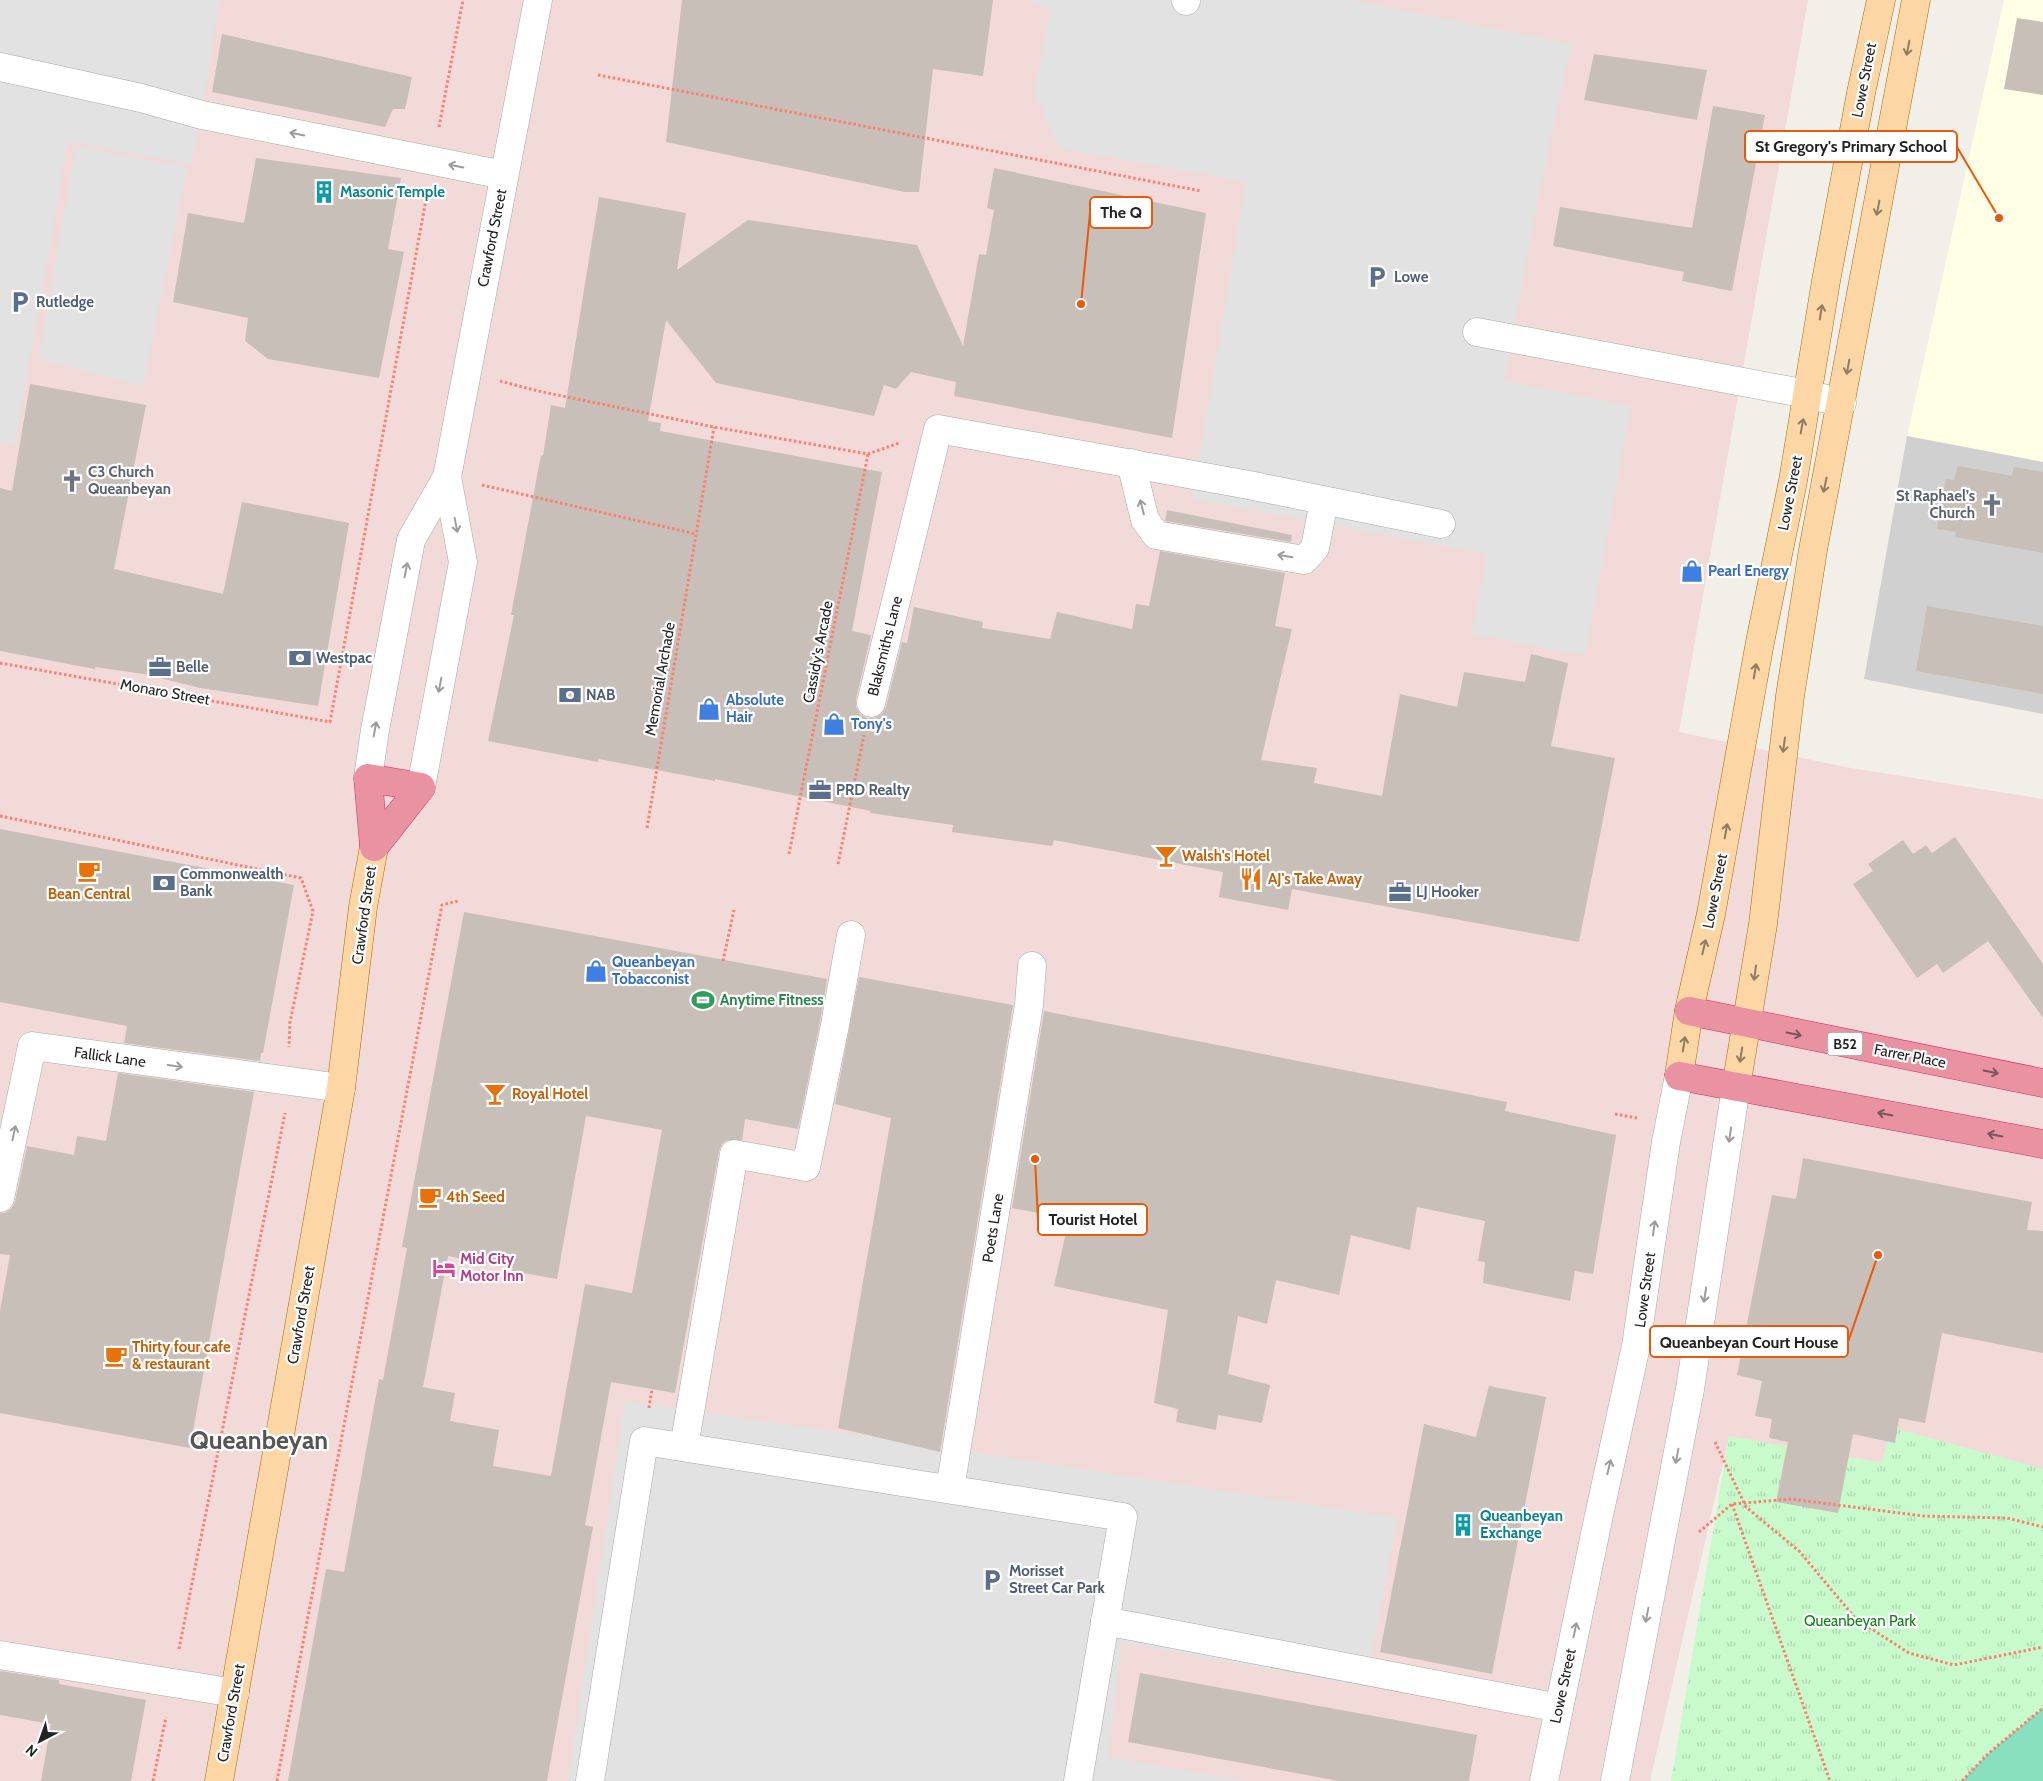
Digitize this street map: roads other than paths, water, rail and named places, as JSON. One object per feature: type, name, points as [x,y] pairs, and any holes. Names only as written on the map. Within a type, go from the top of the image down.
[{"type":"highway","points":[[368,778],[420,787]]},
{"type":"highway","name":"Crawford Street","points":[[368,778],[374,847]]},
{"type":"highway","name":"Crawford Street","points":[[374,847],[420,787]]},
{"type":"highway","name":"Farrer Place","points":[[1689,1011],[2043,1083]]},
{"type":"highway","points":[[1678,1076],[2043,1144]]},
{"type":"main road","name":"Lowe Street","points":[[1678,1076],[1689,1011],[1712,914],[1760,642],[1793,481],[1826,281],[1861,93],[1881,0]]},
{"type":"main road","points":[[1736,1086],[1763,924],[1790,696],[1823,494],[1842,402],[1916,0]]},
{"type":"main road","name":"Crawford Street","points":[[219,1781],[341,1088],[363,908],[374,847]]},
{"type":"street","name":"Crawford Street","points":[[368,778],[375,730],[411,540],[447,477],[538,0]]},
{"type":"street","points":[[0,67],[142,98],[202,115],[504,175]]},
{"type":"street","points":[[1477,332],[1842,402]]},
{"type":"street","name":"Blaksmiths Lane","points":[[871,703],[938,428],[1131,463]]},
{"type":"street","points":[[1324,501],[1315,548],[1304,560],[1156,535],[1145,520],[1131,463],[1441,524]]},
{"type":"street","name":"Crawford Street","points":[[420,787],[463,562],[447,477]]},
{"type":"street","points":[[684,1447],[734,1154],[806,1167],[851,934]]},
{"type":"street","name":"Poets Lane","points":[[950,1489],[1030,1005],[1032,966]]},
{"type":"street","name":"Fallick Lane","points":[[0,1198],[32,1046],[341,1088]]},
{"type":"street","name":"Lowe Street","points":[[1544,1781],[1636,1346],[1666,1142],[1678,1076]]},
{"type":"street","points":[[1615,1781],[1690,1389],[1736,1086]]},
{"type":"street","points":[[590,1781],[644,1441],[1123,1517],[1078,1781]]},
{"type":"street","points":[[1105,1621],[1559,1708]]},
{"type":"street","points":[[0,1655],[235,1693]]},
{"type":"place","name":"Masonic Temple","points":[[324,192]]},
{"type":"place","name":"St Gregory's Primary School","points":[[1999,218]]},
{"type":"place","name":"Lowe","points":[[1377,277]]},
{"type":"place","name":"Rutledge","points":[[20,302]]},
{"type":"place","name":"The Q","points":[[1081,304]]},
{"type":"place","name":"C3 Church Queanbeyan","points":[[72,481]]},
{"type":"place","name":"St Raphael’s Church","points":[[1992,505]]},
{"type":"place","name":"Pearl Energy","points":[[1692,571]]},
{"type":"place","name":"Westpac","points":[[300,658]]},
{"type":"place","name":"Belle","points":[[160,667]]},
{"type":"place","name":"NAB","points":[[570,695]]},
{"type":"place","name":"Absolute Hair","points":[[709,709]]},
{"type":"place","name":"Tony's","points":[[834,724]]},
{"type":"place","name":"PRD Realty","points":[[820,790]]},
{"type":"place","name":"Walsh's Hotel","points":[[1166,856]]},
{"type":"place","name":"Bean Central","points":[[89,871]]},
{"type":"place","name":"AJ's Take Away","points":[[1251,879]]},
{"type":"place","name":"Commonwealth Bank","points":[[164,883]]},
{"type":"place","name":"LJ Hooker","points":[[1400,892]]},
{"type":"place","name":"Queanbeyan Tobacconist","points":[[596,971]]},
{"type":"place","name":"Anytime Fitness","points":[[703,1000]]},
{"type":"place","name":"Royal Hotel","points":[[495,1094]]},
{"type":"place","name":"Tourist Hotel","points":[[1035,1159]]},
{"type":"place","name":"4th Seed","points":[[430,1197]]},
{"type":"place","name":"Queanbeyan Court House","points":[[1878,1255]]},
{"type":"place","name":"Mid City Motor Inn","points":[[444,1268]]},
{"type":"place","name":"Thirty four cafe & restaurant","points":[[116,1356]]},
{"type":"place","name":"Queanbeyan Exchange","points":[[1463,1525]]},
{"type":"place","name":"Morisset Street Car Park","points":[[992,1580]]},
{"type":"district","name":"Queanbeyan","points":[[259,1440]]},
{"type":"park label","name":"Queanbeyan Park","points":[[1860,1621]]}]
